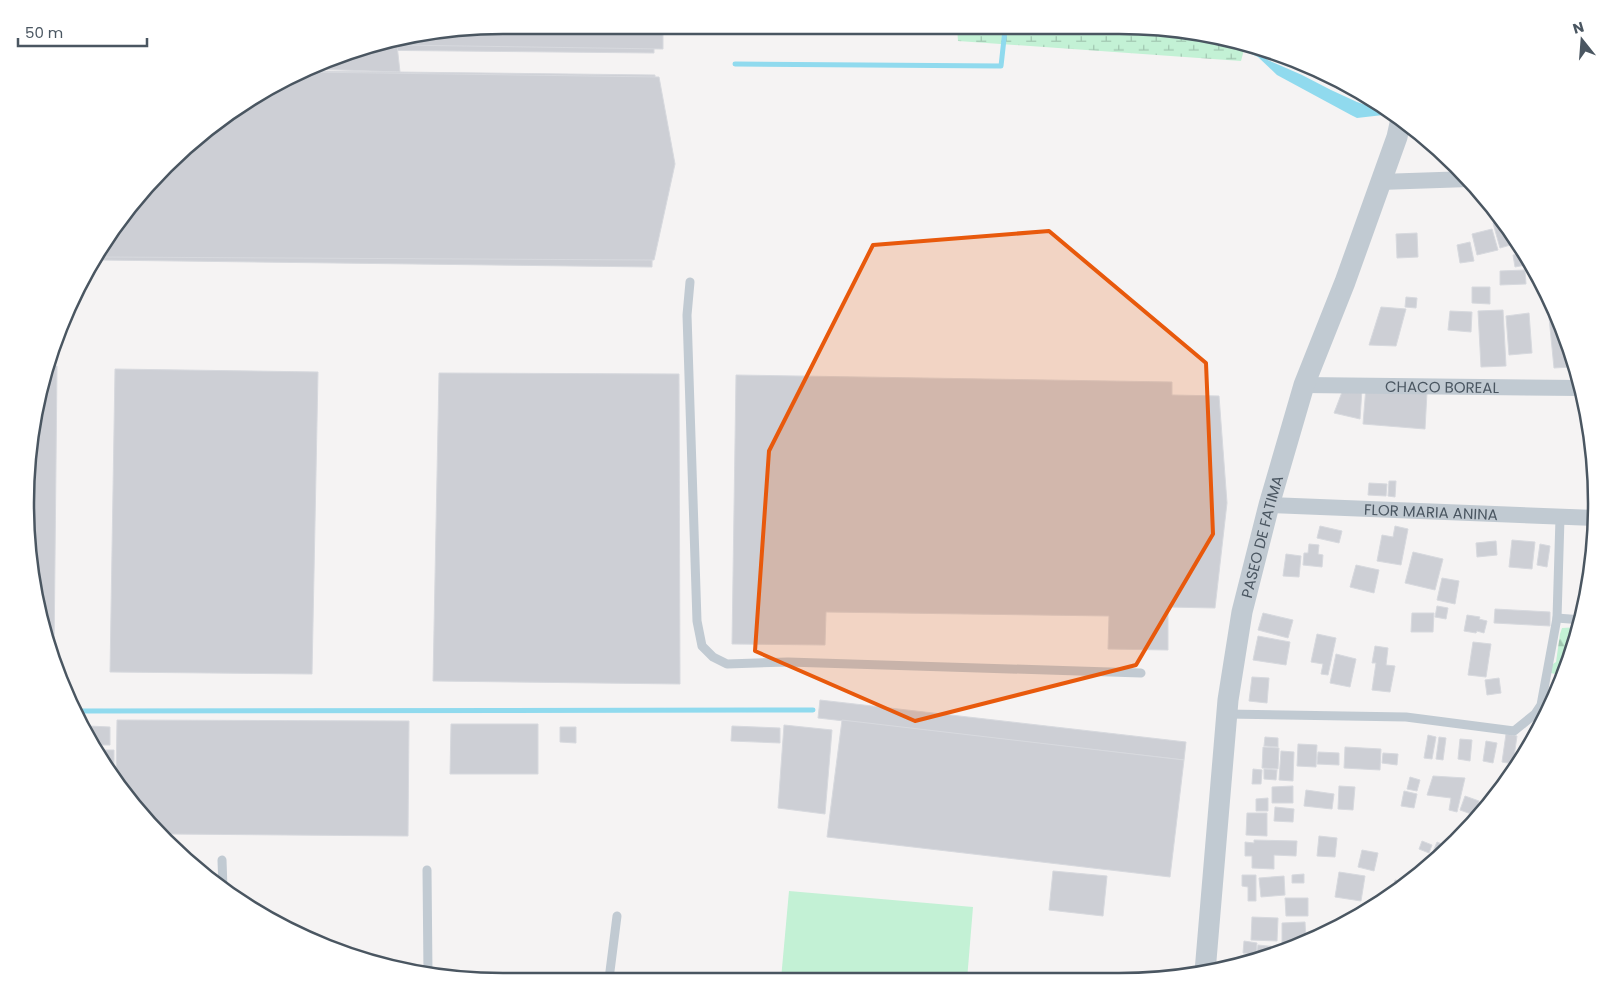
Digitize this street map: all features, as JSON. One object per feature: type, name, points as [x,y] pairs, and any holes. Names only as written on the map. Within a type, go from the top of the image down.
[{"type":"street","name":"PASEO DE FATIMA","points":[[1206,965],[1227,714],[1242,612],[1268,505],[1304,385],[1346,282],[1399,128]]},
{"type":"street","points":[[1380,182],[1459,179]]},
{"type":"street","name":"CHACO BOREAL","points":[[1304,385],[1573,388]]},
{"type":"street","name":"FLOR MARIA ANINA","points":[[1268,505],[1588,518]]},
{"type":"lane","points":[[690,282],[687,315],[697,620],[702,646],[713,657],[727,664],[788,662],[1141,673]]},
{"type":"lane","points":[[1227,714],[1406,717],[1514,730],[1535,714],[1541,705],[1556,618],[1560,518]]},
{"type":"lane","points":[[1556,618],[1573,619]]},
{"type":"lane","points":[[222,860],[223,879]]},
{"type":"lane","points":[[427,870],[428,967]]},
{"type":"lane","points":[[610,973],[618,916]]},
{"type":"highlighted area","points":[[1049,231],[1206,363],[1213,534],[1136,665],[915,721],[755,651],[769,451],[873,245]]},
{"type":"green space","points":[[957,34],[1149,35],[1210,43],[1244,51],[1241,61],[958,41]]},
{"type":"green space","points":[[1562,628],[1571,628],[1555,674],[1551,673],[1550,666],[1556,662]]},
{"type":"green space","points":[[789,891],[973,907],[968,973],[782,973]]},
{"type":"water","points":[[1247,52],[1266,58],[1366,105],[1382,115],[1357,118],[1277,75],[1258,57]]},
{"type":"building","points":[[654,34],[654,53],[381,50],[442,38],[473,35]]},
{"type":"building","points":[[663,34],[663,49],[403,45],[473,35]]},
{"type":"building","points":[[397,46],[400,72],[325,69],[353,59]]},
{"type":"building","points":[[321,71],[655,75],[652,267],[103,260],[150,194],[194,150],[243,113],[296,82]]},
{"type":"building","points":[[319,72],[659,77],[675,164],[654,260],[104,257],[150,194],[194,150],[243,113],[296,82]]},
{"type":"building","points":[[1494,223],[1510,245],[1500,248]]},
{"type":"building","points":[[1492,229],[1498,250],[1477,255],[1472,234]]},
{"type":"building","points":[[1417,233],[1418,257],[1397,258],[1396,234]]},
{"type":"building","points":[[1470,242],[1474,261],[1460,263],[1457,245]]},
{"type":"building","points":[[1516,254],[1523,266],[1515,267],[1513,255]]},
{"type":"building","points":[[1525,270],[1526,284],[1500,285],[1500,271]]},
{"type":"building","points":[[1472,287],[1490,287],[1490,304],[1472,303]]},
{"type":"building","points":[[1406,297],[1417,298],[1416,308],[1405,307]]},
{"type":"building","points":[[1381,307],[1406,309],[1396,346],[1369,345]]},
{"type":"building","points":[[1503,310],[1506,366],[1481,367],[1478,311]]},
{"type":"building","points":[[1450,311],[1472,312],[1471,332],[1448,330]]},
{"type":"building","points":[[1529,313],[1532,353],[1509,355],[1506,316]]},
{"type":"building","points":[[1549,317],[1567,367],[1554,368]]},
{"type":"building","points":[[55,366],[57,366],[54,638],[43,595],[38,565],[34,504],[38,442],[43,412],[50,382]]},
{"type":"building","points":[[115,369],[318,372],[312,674],[110,672]]},
{"type":"building","points":[[439,373],[679,374],[680,684],[433,681]]},
{"type":"building","points":[[736,375],[1172,382],[1172,395],[1219,396],[1227,503],[1215,608],[1168,607],[1168,650],[1108,649],[1109,616],[826,612],[825,645],[732,644]]},
{"type":"building","points":[[1344,387],[1362,389],[1360,419],[1334,413]]},
{"type":"building","points":[[1366,387],[1427,392],[1425,429],[1363,424]]},
{"type":"building","points":[[1389,481],[1396,481],[1395,497],[1388,496]]},
{"type":"building","points":[[1369,483],[1387,484],[1386,496],[1368,495]]},
{"type":"building","points":[[1320,526],[1342,531],[1339,543],[1317,538]]},
{"type":"building","points":[[1395,526],[1408,529],[1401,565],[1377,561],[1382,535],[1393,537]]},
{"type":"building","points":[[1512,540],[1535,542],[1532,569],[1509,567]]},
{"type":"building","points":[[1496,541],[1497,555],[1477,557],[1476,543]]},
{"type":"building","points":[[1309,544],[1319,545],[1318,554],[1323,555],[1322,567],[1303,565],[1304,553],[1308,553]]},
{"type":"building","points":[[1540,544],[1550,546],[1547,567],[1537,565]]},
{"type":"building","points":[[1413,552],[1443,559],[1435,590],[1405,583]]},
{"type":"building","points":[[1286,554],[1301,556],[1299,577],[1283,576]]},
{"type":"building","points":[[1356,565],[1379,570],[1374,593],[1350,587]]},
{"type":"building","points":[[1442,578],[1459,581],[1455,604],[1437,600]]},
{"type":"building","points":[[1437,606],[1448,608],[1446,619],[1435,617]]},
{"type":"building","points":[[1495,609],[1550,612],[1550,626],[1494,623]]},
{"type":"building","points":[[1263,613],[1293,620],[1288,638],[1258,630]]},
{"type":"building","points":[[1412,613],[1434,613],[1433,632],[1411,632]]},
{"type":"building","points":[[1467,615],[1480,617],[1479,619],[1487,621],[1484,633],[1464,631]]},
{"type":"building","points":[[1317,634],[1336,638],[1328,675],[1321,674],[1323,664],[1311,662]]},
{"type":"building","points":[[1258,636],[1290,642],[1286,665],[1253,660]]},
{"type":"building","points":[[1473,642],[1491,644],[1486,677],[1468,675]]},
{"type":"building","points":[[1375,646],[1388,648],[1386,665],[1395,666],[1390,692],[1372,690],[1376,663],[1372,663]]},
{"type":"building","points":[[1336,654],[1356,659],[1350,687],[1330,683]]},
{"type":"building","points":[[1252,677],[1269,678],[1267,703],[1249,701]]},
{"type":"building","points":[[1499,678],[1501,693],[1487,695],[1485,680]]},
{"type":"building","points":[[820,700],[1186,742],[1184,760],[818,718]]},
{"type":"building","points":[[117,720],[409,721],[408,836],[169,834],[150,813],[116,768]]},
{"type":"building","points":[[842,720],[1184,760],[1170,877],[827,837]]},
{"type":"building","points":[[451,724],[538,724],[538,774],[450,774]]},
{"type":"building","points":[[784,725],[832,730],[825,814],[778,808]]},
{"type":"building","points":[[90,726],[110,727],[110,745],[101,745]]},
{"type":"building","points":[[732,726],[780,728],[780,743],[731,741]]},
{"type":"building","points":[[560,727],[576,727],[576,743],[560,742]]},
{"type":"building","points":[[1506,734],[1517,736],[1514,756],[1509,763],[1502,762]]},
{"type":"building","points":[[1428,735],[1436,737],[1432,759],[1424,758]]},
{"type":"building","points":[[1265,737],[1278,738],[1278,747],[1264,746]]},
{"type":"building","points":[[1439,737],[1446,738],[1443,760],[1436,759]]},
{"type":"building","points":[[1460,739],[1472,740],[1470,761],[1458,759]]},
{"type":"building","points":[[1486,741],[1497,743],[1493,763],[1483,761]]},
{"type":"building","points":[[1298,744],[1317,745],[1316,767],[1297,766]]},
{"type":"building","points":[[1263,747],[1279,748],[1278,769],[1262,768]]},
{"type":"building","points":[[1345,747],[1381,749],[1380,770],[1344,768]]},
{"type":"building","points":[[104,750],[114,750],[114,765]]},
{"type":"building","points":[[1281,751],[1294,752],[1293,781],[1279,780]]},
{"type":"building","points":[[1318,752],[1339,753],[1339,765],[1317,764]]},
{"type":"building","points":[[1383,753],[1398,754],[1397,765],[1382,763]]},
{"type":"building","points":[[1253,769],[1262,770],[1261,784],[1252,784]]},
{"type":"building","points":[[1264,769],[1277,770],[1276,780],[1264,779]]},
{"type":"building","points":[[1433,776],[1465,778],[1457,812],[1449,810],[1451,798],[1427,795]]},
{"type":"building","points":[[1410,777],[1420,780],[1417,791],[1407,789]]},
{"type":"building","points":[[1293,786],[1293,803],[1272,803],[1272,787]]},
{"type":"building","points":[[1339,786],[1355,787],[1353,810],[1338,809]]},
{"type":"building","points":[[1306,790],[1334,794],[1332,809],[1304,806]]},
{"type":"building","points":[[1404,791],[1417,794],[1414,808],[1401,806]]},
{"type":"building","points":[[1465,796],[1479,801],[1471,814],[1460,810]]},
{"type":"building","points":[[1268,798],[1268,811],[1256,811],[1256,799]]},
{"type":"building","points":[[1275,807],[1294,809],[1293,822],[1274,821]]},
{"type":"building","points":[[1247,813],[1267,813],[1267,836],[1246,835]]},
{"type":"building","points":[[1319,836],[1337,838],[1335,857],[1317,856]]},
{"type":"building","points":[[1254,840],[1297,841],[1296,856],[1274,855],[1274,869],[1252,868],[1252,856],[1245,856],[1245,842],[1254,843]]},
{"type":"building","points":[[1422,841],[1432,845],[1429,853],[1419,849]]},
{"type":"building","points":[[1437,842],[1442,844],[1432,853]]},
{"type":"building","points":[[1362,850],[1378,853],[1374,871],[1358,867]]},
{"type":"building","points":[[1053,871],[1107,876],[1103,916],[1049,910]]},
{"type":"building","points":[[1339,872],[1365,876],[1361,901],[1335,897]]},
{"type":"building","points":[[1304,874],[1304,883],[1292,883],[1292,875]]},
{"type":"building","points":[[1242,875],[1256,875],[1256,901],[1248,901],[1248,887],[1242,886]]},
{"type":"building","points":[[1284,876],[1285,895],[1261,897],[1259,878]]},
{"type":"building","points":[[1285,898],[1308,898],[1308,916],[1286,916]]},
{"type":"building","points":[[1252,917],[1278,918],[1277,941],[1251,940]]},
{"type":"building","points":[[1305,922],[1306,934],[1282,943],[1282,923]]},
{"type":"building","points":[[1244,941],[1257,943],[1256,952],[1243,953]]},
{"type":"building","points":[[1258,945],[1273,946],[1269,948],[1257,952]]},
{"type":"waterway","points":[[735,64],[1001,66],[1005,34]]},
{"type":"waterway","points":[[82,711],[813,710]]}]
